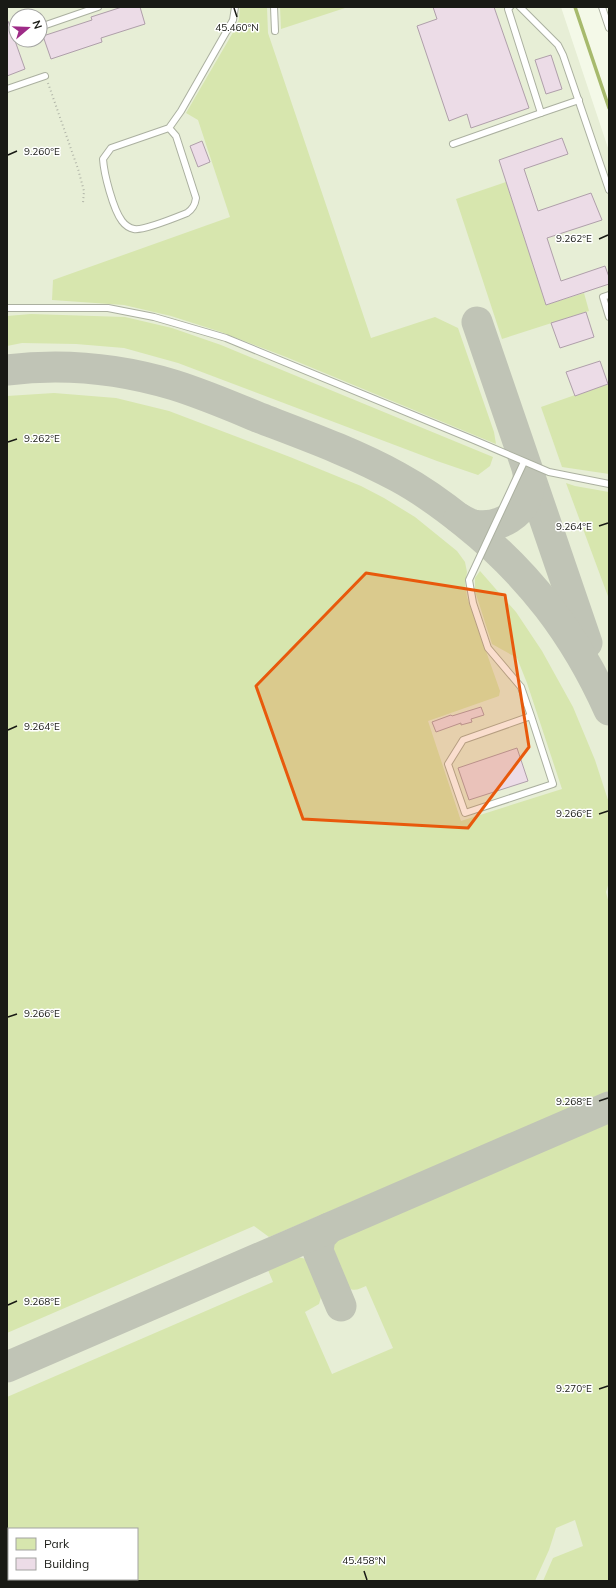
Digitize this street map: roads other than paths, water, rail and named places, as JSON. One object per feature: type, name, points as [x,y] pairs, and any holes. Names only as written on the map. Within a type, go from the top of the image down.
[{"type":"lane","points":[[48,24],[98,7]]},
{"type":"lane","points":[[169,128],[176,136],[196,198],[195,203],[192,209],[187,213],[135,230],[122,222],[118,214],[102,159],[111,148],[169,128],[181,111],[233,20],[235,7]]},
{"type":"lane","points":[[274,7],[275,31]]},
{"type":"lane","points":[[510,7],[508,9],[541,113]]},
{"type":"lane","points":[[520,7],[558,45],[567,64],[609,190]]},
{"type":"lane","points":[[602,7],[609,28]]},
{"type":"lane","points":[[7,89],[45,76]]},
{"type":"lane","points":[[453,144],[579,100]]},
{"type":"lane","points":[[609,295],[602,297],[609,317]]},
{"type":"lane","points":[[7,308],[108,308],[154,317],[226,338],[549,472],[609,484]]},
{"type":"lane","points":[[524,462],[469,580],[473,603],[488,648],[522,687],[531,716],[552,784],[465,813],[448,764],[463,740],[531,716]]},
{"type":"waterway","points":[[575,7],[609,108]]}]
